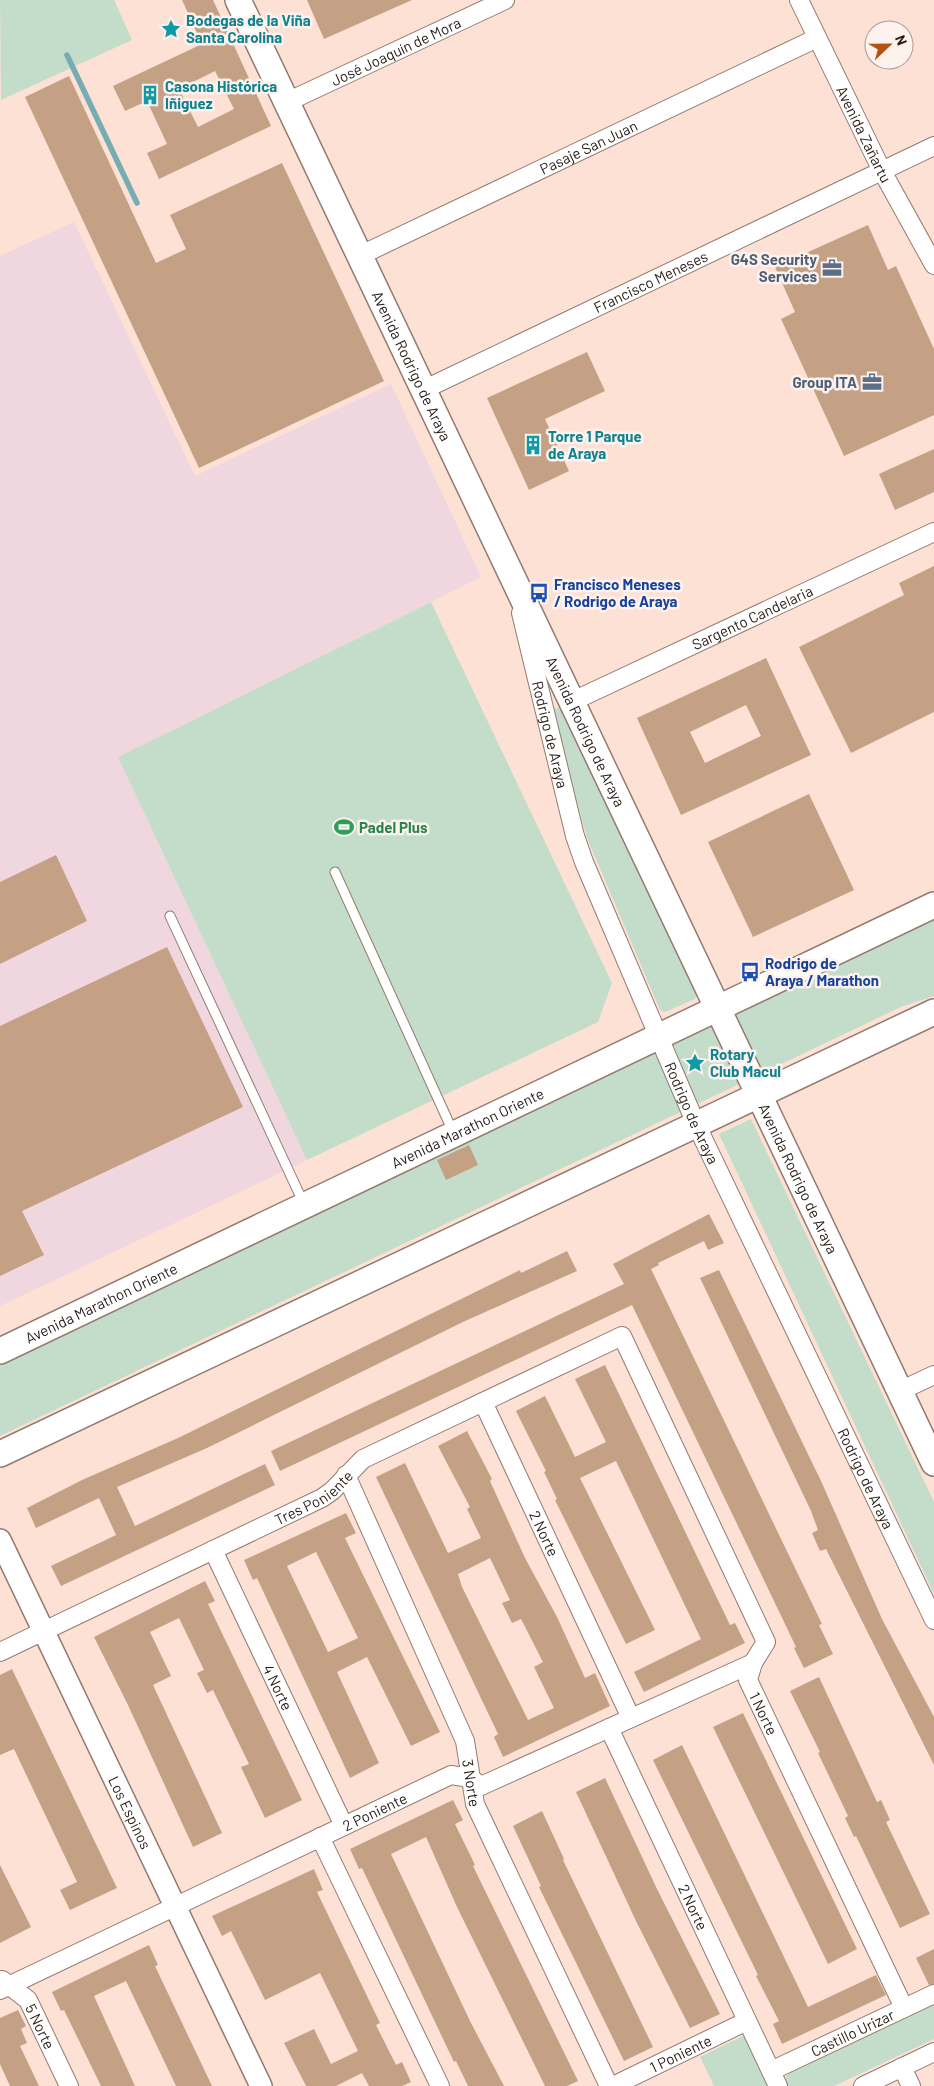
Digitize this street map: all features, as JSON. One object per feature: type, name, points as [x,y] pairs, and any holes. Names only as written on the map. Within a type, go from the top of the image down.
[{"type":"main road","name":"Avenida Rodrigo de Araya","points":[[238,0],[934,1463]]},
{"type":"main road","name":"Avenida Marathon Oriente","points":[[0,1351],[934,906]]},
{"type":"main road","points":[[0,1454],[934,1012]]},
{"type":"street","name":"José Joaquín de Mora","points":[[287,102],[505,0]]},
{"type":"street","name":"Avenida Zañartu","points":[[800,0],[882,171],[934,265]]},
{"type":"street","name":"Pasaje San Juan","points":[[359,256],[818,38]]},
{"type":"street","name":"Francisco Meneses","points":[[423,390],[934,146]]},
{"type":"street","name":"Sargento Candelaria","points":[[571,702],[934,532]]},
{"type":"street","name":"Rodrigo de Araya","points":[[514,581],[575,836],[584,862],[696,1124],[934,1620]]},
{"type":"street","name":"Tres Poniente","points":[[0,1652],[322,1498],[332,1491],[363,1459],[622,1336]]},
{"type":"street","name":"1 Norte","points":[[622,1336],[766,1642],[753,1663],[748,1680],[904,2008]]},
{"type":"street","points":[[900,1391],[934,1375]]},
{"type":"street","name":"2 Norte","points":[[482,1402],[631,1718]]},
{"type":"street","name":"3 Norte","points":[[346,1475],[465,1741],[475,1804],[611,2086]]},
{"type":"street","name":"Los Espinos","points":[[0,1540],[261,2086]]},
{"type":"street","name":"4 Norte","points":[[213,1550],[344,1826]]},
{"type":"street","name":"2 Poniente","points":[[3,1984],[175,1906],[451,1775],[470,1778],[481,1786],[753,1663]]},
{"type":"street","name":"2 Norte","points":[[609,1728],[774,2079]]},
{"type":"street","points":[[320,1837],[440,2086]]},
{"type":"street","name":"5 Norte","points":[[3,1984],[28,2000],[69,2086]]},
{"type":"street","name":"Castillo Urizar","points":[[774,2079],[904,2008],[934,1994]]},
{"type":"street","name":"1 Poniente","points":[[611,2086],[747,2021]]},
{"type":"street","points":[[862,2086],[934,2052]]},
{"type":"street","points":[[902,2067],[911,2086]]},
{"type":"lane","points":[[335,872],[454,1134]]},
{"type":"lane","points":[[170,916],[304,1206]]},
{"type":"shaded area","points":[[74,222],[195,476],[391,384],[481,577],[118,757],[307,1160],[0,1306],[0,256]]},
{"type":"green space","points":[[0,0],[114,0],[132,40],[1,100]]},
{"type":"green space","name":"Padel Plus","points":[[431,602],[612,983],[598,1022],[307,1160],[118,757]]},
{"type":"green space","points":[[562,706],[698,991],[695,999],[665,1012],[660,1010],[587,838],[551,710]]},
{"type":"green space","points":[[934,912],[934,996],[903,1006],[0,1436],[0,1360]]},
{"type":"green space","points":[[751,1119],[934,1502],[934,1594],[719,1134]]},
{"type":"green space","points":[[934,2003],[934,2039],[834,2086],[787,2086],[784,2081],[789,2072]]},
{"type":"green space","points":[[747,2034],[771,2086],[714,2086],[700,2057]]},
{"type":"building","name":"Casona Histórica Iñiguez","points":[[182,0],[213,0],[271,126],[159,179],[147,153],[167,144],[147,101],[125,111],[113,86],[202,44]],"holes":[[[215,71],[234,109],[198,127],[179,89]]]},
{"type":"building","points":[[307,0],[412,0],[324,39]]},
{"type":"building","points":[[69,76],[156,263],[186,249],[170,215],[282,163],[384,381],[199,468],[25,97]]},
{"type":"building","name":"Group ITA","points":[[868,225],[888,270],[896,266],[934,349],[934,415],[844,456],[781,319],[795,312],[775,267]]},
{"type":"building","name":"Torre 1 Parque de Araya","points":[[587,352],[605,391],[545,419],[569,471],[529,490],[487,398]]},
{"type":"building","points":[[934,449],[934,492],[895,510],[879,474]]},
{"type":"building","points":[[934,566],[934,712],[851,753],[799,647],[904,595],[899,583]]},
{"type":"building","points":[[766,658],[811,755],[681,815],[637,718]],"holes":[[[746,705],[761,736],[705,763],[690,732]]]},
{"type":"building","points":[[809,794],[854,890],[753,937],[708,842]]},
{"type":"building","points":[[56,855],[87,921],[0,964],[0,882]]},
{"type":"building","points":[[167,947],[243,1107],[22,1211],[44,1255],[0,1276],[0,1026]]},
{"type":"building","points":[[469,1145],[478,1165],[446,1180],[437,1160]]},
{"type":"building","points":[[709,1214],[724,1243],[708,1250],[704,1241],[658,1263],[659,1265],[651,1269],[822,1624],[819,1625],[833,1654],[804,1668],[794,1648],[796,1647],[632,1305],[280,1471],[271,1451],[624,1284],[613,1264]]},
{"type":"building","points":[[567,1251],[577,1271],[465,1321],[207,1448],[117,1487],[135,1526],[265,1464],[275,1485],[61,1586],[51,1566],[116,1535],[99,1498],[36,1528],[27,1508],[82,1480],[178,1438],[520,1270],[521,1273]]},
{"type":"building","points":[[719,1270],[821,1481],[882,1619],[934,1717],[934,1765],[826,1549],[820,1551],[812,1533],[818,1530],[811,1511],[700,1278]]},
{"type":"building","points":[[605,1365],[730,1625],[735,1623],[745,1643],[644,1692],[634,1672],[701,1639],[616,1461],[580,1478],[655,1630],[626,1644],[555,1500],[557,1499],[544,1472],[546,1471],[516,1411],[545,1396],[575,1457],[606,1442],[575,1379]]},
{"type":"building","points":[[467,1431],[492,1479],[490,1481],[525,1558],[557,1617],[585,1678],[595,1673],[610,1706],[503,1757],[494,1737],[498,1734],[376,1477],[405,1463],[448,1553],[481,1538],[467,1509],[470,1507],[438,1446]],"holes":[[[490,1558],[510,1600],[502,1603],[512,1623],[521,1619],[543,1662],[534,1667],[554,1708],[528,1720],[462,1587],[458,1574]]]},
{"type":"building","points":[[346,1513],[356,1533],[345,1538],[440,1732],[411,1746],[367,1657],[337,1672],[379,1763],[350,1778],[257,1578],[253,1580],[244,1560]],"holes":[[[316,1552],[358,1638],[328,1652],[287,1566]]]},
{"type":"building","points":[[205,1581],[215,1601],[208,1604],[302,1800],[265,1818],[241,1767],[249,1764],[213,1690],[207,1693],[197,1673],[204,1670],[179,1618],[150,1632],[171,1676],[153,1685],[222,1833],[193,1847],[128,1705],[94,1637]]},
{"type":"building","points":[[12,1669],[117,1888],[70,1910],[60,1890],[77,1882],[14,1749],[0,1755],[0,1675]]},
{"type":"building","points":[[819,1677],[877,1802],[881,1800],[890,1820],[886,1822],[930,1914],[900,1928],[856,1836],[854,1837],[845,1818],[848,1816],[818,1753],[820,1752],[790,1691]]},
{"type":"building","points":[[743,1713],[857,1949],[828,1964],[713,1727]]},
{"type":"building","points":[[682,1745],[808,2007],[876,1975],[886,1995],[782,2044],[773,2024],[779,2021],[653,1760]]},
{"type":"building","points":[[605,1778],[657,1889],[720,2014],[690,2028],[636,1921],[576,1792]]},
{"type":"building","points":[[453,1800],[463,1820],[455,1824],[475,1865],[473,1866],[578,2081],[567,2086],[545,2086],[457,1907],[426,1837],[391,1854],[470,2021],[504,2086],[468,2086],[456,2061],[454,2062],[362,1868],[359,1869],[350,1849]]},
{"type":"building","points":[[542,1811],[563,1860],[653,2047],[624,2061],[539,1887],[541,1886],[513,1826]]},
{"type":"building","points":[[0,1865],[31,1927],[0,1943]]},
{"type":"building","points":[[314,1869],[323,1890],[317,1892],[380,2023],[376,2025],[396,2065],[402,2062],[411,2082],[402,2086],[369,2086],[362,2073],[336,2086],[306,2086],[284,2043],[314,2029],[331,2064],[358,2051],[320,1973],[265,2000],[231,1931],[222,1936],[212,1916]]},
{"type":"building","points":[[149,1945],[158,1965],[155,1966],[212,2086],[176,2086],[126,1981],[94,1996],[135,2086],[101,2086],[64,2010],[61,2011],[52,1992]]},
{"type":"building","points":[[934,1949],[934,1984],[929,1985],[916,1958]]},
{"type":"building","points":[[18,2010],[26,2026],[21,2029],[27,2043],[20,2046],[39,2086],[10,2086],[0,2064],[0,2018]]},
{"type":"waterway","points":[[67,55],[137,203]]},
{"type":"place","name":"Bodegas de la Viña Santa Carolina","points":[[171,29]]},
{"type":"place","name":"Casona Histórica Iñiguez","points":[[150,95]]},
{"type":"place","name":"G4S Security Services","points":[[832,268]]},
{"type":"place","name":"Group ITA","points":[[872,382]]},
{"type":"place","name":"Torre 1 Parque de Araya","points":[[533,445]]},
{"type":"place","name":"Francisco Meneses / Rodrigo de Araya","points":[[539,593]]},
{"type":"place","name":"Padel Plus","points":[[344,827]]},
{"type":"place","name":"Rodrigo de Araya / Marathon","points":[[750,972]]},
{"type":"place","name":"Rotary Club Macul","points":[[695,1063]]}]
